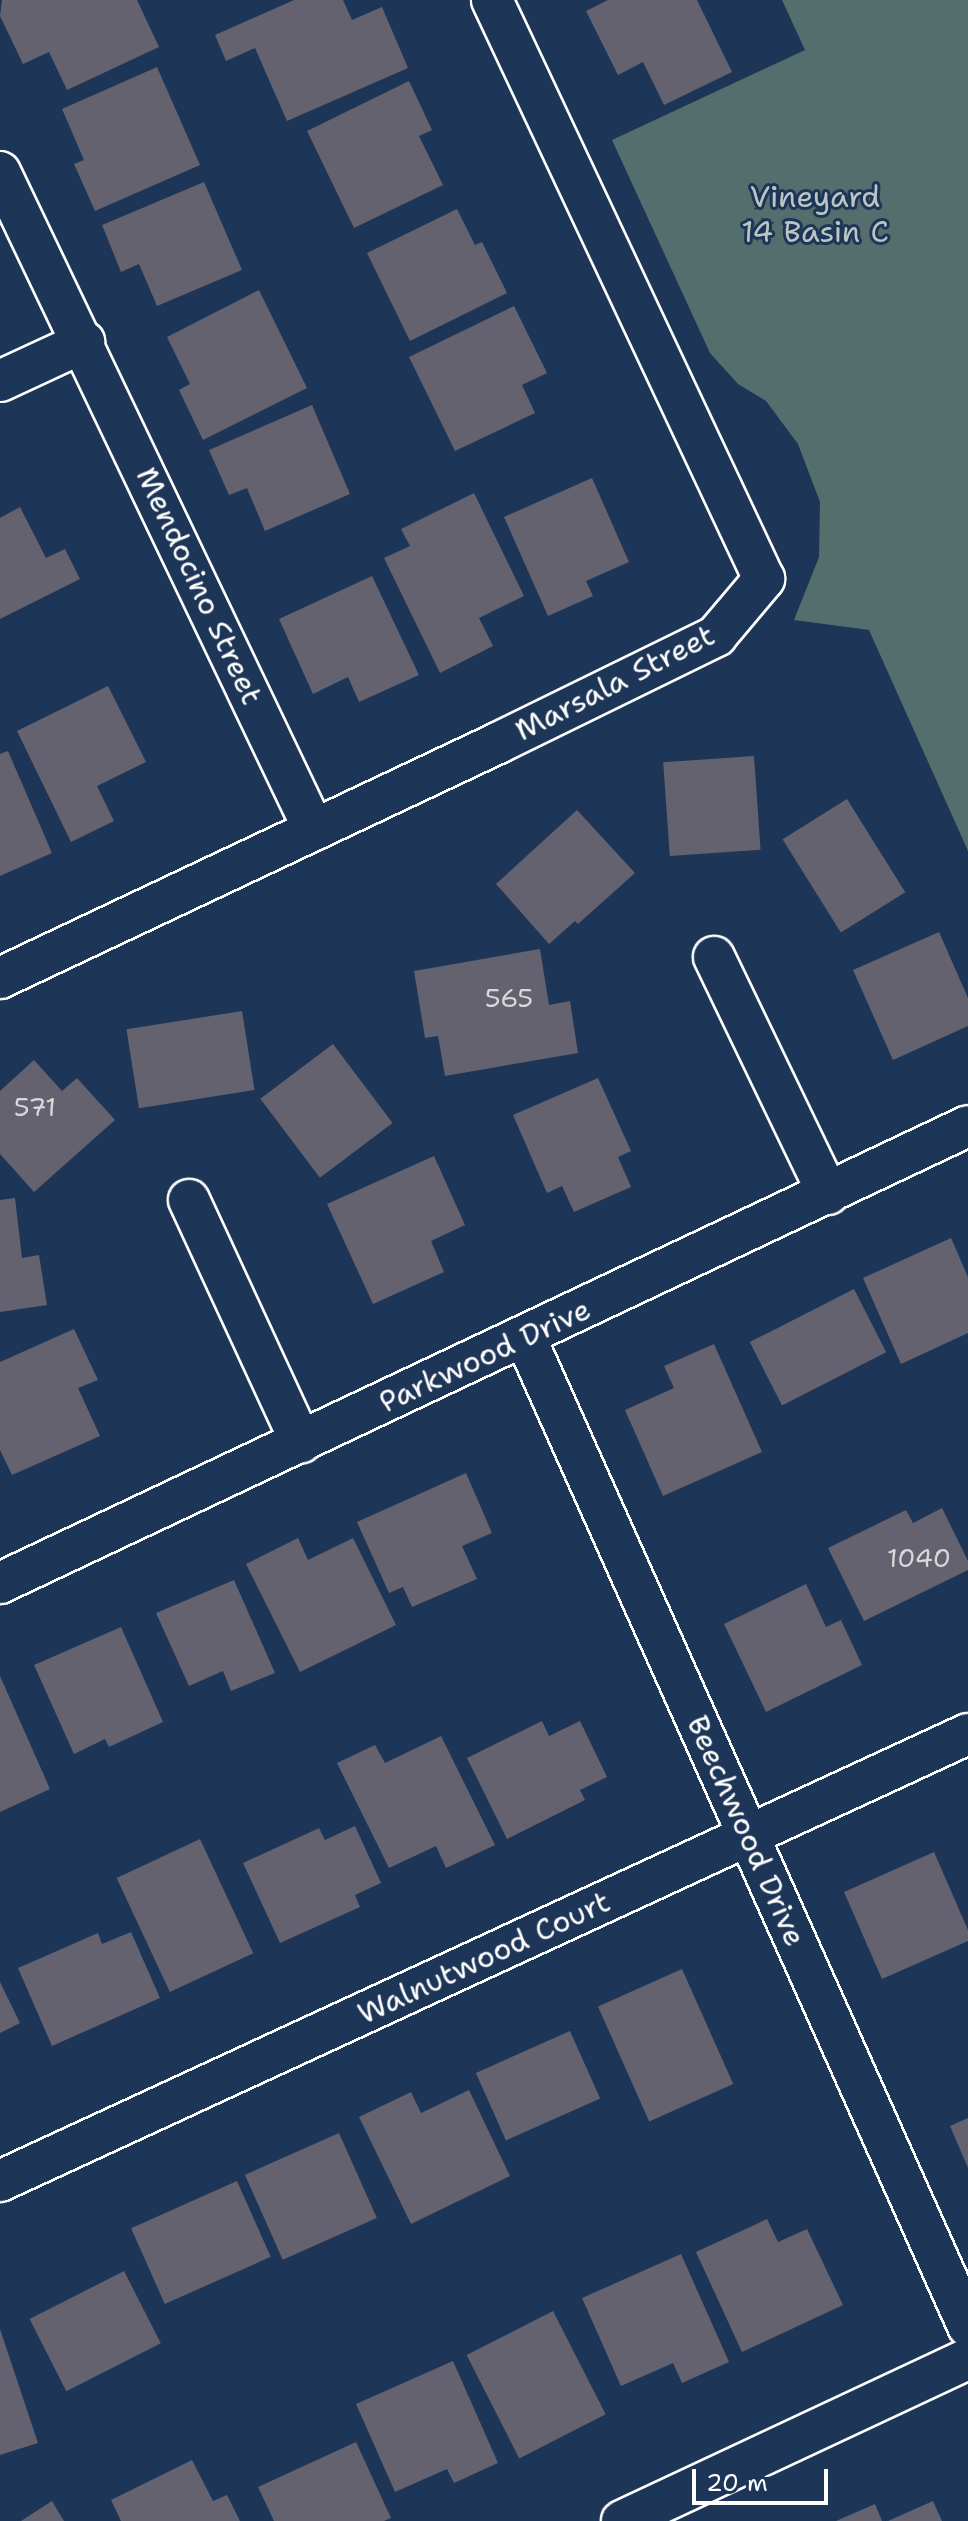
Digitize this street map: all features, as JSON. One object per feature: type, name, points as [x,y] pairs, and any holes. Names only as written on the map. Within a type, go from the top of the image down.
[{"type":"street","name":"Marsala Street","points":[[0,978],[716,636],[764,579],[492,0]]},
{"type":"street","name":"Mendocino Street","points":[[0,172],[84,342],[314,830]]},
{"type":"street","points":[[0,381],[84,342]]},
{"type":"street","points":[[714,957],[828,1194]]},
{"type":"street","name":"Parkwood Drive","points":[[0,1583],[968,1126]]},
{"type":"street","points":[[189,1200],[301,1442]]},
{"type":"street","name":"Beechwood Drive","points":[[525,1337],[968,2326]]},
{"type":"street","name":"Walnutwood Court","points":[[0,2181],[968,1734]]},
{"type":"street","points":[[622,2521],[968,2359]]},
{"type":"green space","name":"Vineyard 14 Basin C","points":[[782,0],[968,0],[968,851],[869,630],[794,620],[819,557],[820,502],[798,444],[766,401],[738,384],[710,353],[612,140],[805,50]]},
{"type":"building","points":[[2,0],[137,0],[159,47],[67,90],[49,52],[23,64],[0,16]]},
{"type":"building","points":[[294,0],[343,0],[352,20],[382,7],[408,68],[287,121],[255,48],[226,61],[215,35]]},
{"type":"building","points":[[608,0],[697,0],[732,72],[664,105],[643,62],[618,75],[586,11]]},
{"type":"building","points":[[157,67],[200,165],[95,211],[74,164],[84,160],[62,109]]},
{"type":"building","points":[[409,81],[432,130],[419,136],[443,185],[354,228],[307,131]]},
{"type":"building","points":[[204,182],[242,270],[157,306],[139,264],[121,272],[102,225]]},
{"type":"building","points":[[457,209],[475,245],[482,242],[507,293],[410,341],[367,253]]},
{"type":"building","points":[[259,290],[307,388],[203,440],[179,390],[190,384],[167,337]]},
{"type":"building","points":[[514,306],[547,373],[522,385],[535,413],[455,451],[409,357]]},
{"type":"building","points":[[312,405],[350,494],[265,531],[247,488],[229,495],[209,450]]},
{"type":"building","points":[[592,478],[629,562],[586,581],[593,596],[548,616],[504,517]]},
{"type":"building","points":[[474,493],[524,596],[479,618],[493,646],[440,673],[384,558],[410,546],[401,529]]},
{"type":"building","points":[[20,507],[46,558],[65,549],[80,579],[0,619],[0,518]]},
{"type":"building","points":[[372,576],[419,675],[359,702],[348,677],[313,694],[279,619]]},
{"type":"building","points":[[108,686],[146,762],[97,786],[114,821],[71,842],[17,731]]},
{"type":"building","points":[[8,751],[52,853],[0,876],[0,754]]},
{"type":"building","points":[[754,756],[761,850],[670,856],[663,762]]},
{"type":"building","points":[[847,799],[905,892],[841,933],[783,839]]},
{"type":"building","points":[[577,810],[635,873],[578,924],[575,921],[549,944],[496,884]]},
{"type":"building","points":[[939,932],[968,998],[968,1026],[893,1060],[853,970]]},
{"type":"building","points":[[540,949],[549,1005],[570,1001],[578,1053],[445,1076],[438,1036],[425,1038],[414,971]]},
{"type":"building","points":[[242,1011],[255,1090],[139,1108],[126,1029]]},
{"type":"building","points":[[333,1044],[393,1123],[320,1178],[260,1099]]},
{"type":"building","points":[[34,1060],[62,1091],[77,1078],[115,1120],[34,1192],[0,1154],[0,1091]]},
{"type":"building","points":[[598,1078],[631,1151],[618,1157],[631,1187],[574,1212],[562,1186],[547,1193],[513,1115]]},
{"type":"building","points":[[434,1156],[465,1225],[431,1241],[444,1272],[373,1304],[327,1204]]},
{"type":"building","points":[[15,1198],[22,1258],[39,1255],[47,1305],[0,1312],[0,1200]]},
{"type":"building","points":[[951,1238],[968,1277],[968,1333],[901,1364],[863,1278]]},
{"type":"building","points":[[854,1289],[886,1352],[782,1405],[750,1342]]},
{"type":"building","points":[[74,1329],[98,1380],[78,1388],[100,1436],[12,1475],[0,1450],[0,1362]]},
{"type":"building","points":[[714,1344],[762,1452],[663,1496],[625,1410],[674,1388],[664,1366]]},
{"type":"building","points":[[466,1473],[492,1533],[462,1546],[477,1579],[412,1607],[403,1587],[389,1593],[357,1522]]},
{"type":"building","points":[[942,1508],[968,1561],[968,1570],[864,1621],[828,1548],[906,1510],[913,1523]]},
{"type":"building","points":[[298,1538],[308,1560],[353,1538],[396,1625],[300,1672],[246,1564]]},
{"type":"building","points":[[234,1580],[275,1673],[231,1691],[223,1671],[189,1686],[156,1613]]},
{"type":"building","points":[[806,1584],[826,1627],[841,1620],[862,1665],[766,1712],[724,1624]]},
{"type":"building","points":[[121,1627],[163,1722],[109,1747],[105,1739],[74,1754],[34,1665]]},
{"type":"building","points":[[0,1676],[50,1789],[0,1812]]},
{"type":"building","points":[[542,1721],[549,1736],[580,1721],[607,1777],[580,1790],[585,1800],[507,1839],[467,1758]]},
{"type":"building","points":[[441,1736],[495,1845],[446,1868],[436,1846],[389,1868],[337,1763],[375,1745],[385,1763]]},
{"type":"building","points":[[355,1826],[381,1883],[355,1895],[360,1907],[280,1943],[243,1863],[319,1828],[325,1840]]},
{"type":"building","points":[[200,1839],[253,1953],[170,1992],[117,1878]]},
{"type":"building","points":[[934,1852],[968,1930],[968,1941],[882,1979],[844,1892]]},
{"type":"building","points":[[131,1932],[160,1998],[52,2046],[18,1968],[98,1933],[102,1944]]},
{"type":"building","points":[[682,1969],[733,2084],[649,2122],[598,2006]]},
{"type":"building","points":[[0,1982],[20,2023],[0,2033]]},
{"type":"building","points":[[570,2031],[600,2099],[506,2140],[476,2073]]},
{"type":"building","points":[[469,2090],[510,2176],[411,2224],[359,2117],[411,2092],[421,2113]]},
{"type":"building","points":[[968,2118],[968,2168],[950,2126]]},
{"type":"building","points":[[339,2133],[377,2218],[283,2260],[245,2175]]},
{"type":"building","points":[[237,2181],[271,2257],[165,2304],[131,2228]]},
{"type":"building","points":[[767,2219],[778,2242],[807,2229],[843,2305],[742,2352],[696,2252]]},
{"type":"building","points":[[681,2254],[729,2362],[682,2383],[673,2363],[621,2386],[582,2298]]},
{"type":"building","points":[[124,2271],[161,2343],[66,2391],[30,2319]]},
{"type":"building","points":[[553,2311],[606,2414],[519,2458],[467,2355]]},
{"type":"building","points":[[0,2329],[38,2443],[0,2455]]},
{"type":"building","points":[[453,2361],[498,2463],[454,2483],[447,2469],[395,2492],[356,2404]]},
{"type":"building","points":[[356,2442],[391,2518],[384,2521],[274,2521],[258,2487]]},
{"type":"building","points":[[192,2460],[213,2501],[227,2495],[240,2521],[121,2521],[111,2500]]},
{"type":"building","points":[[52,2501],[64,2521],[21,2521]]},
{"type":"building","points":[[933,2501],[942,2521],[888,2521]]},
{"type":"building","points":[[875,2504],[882,2521],[836,2521]]}]
